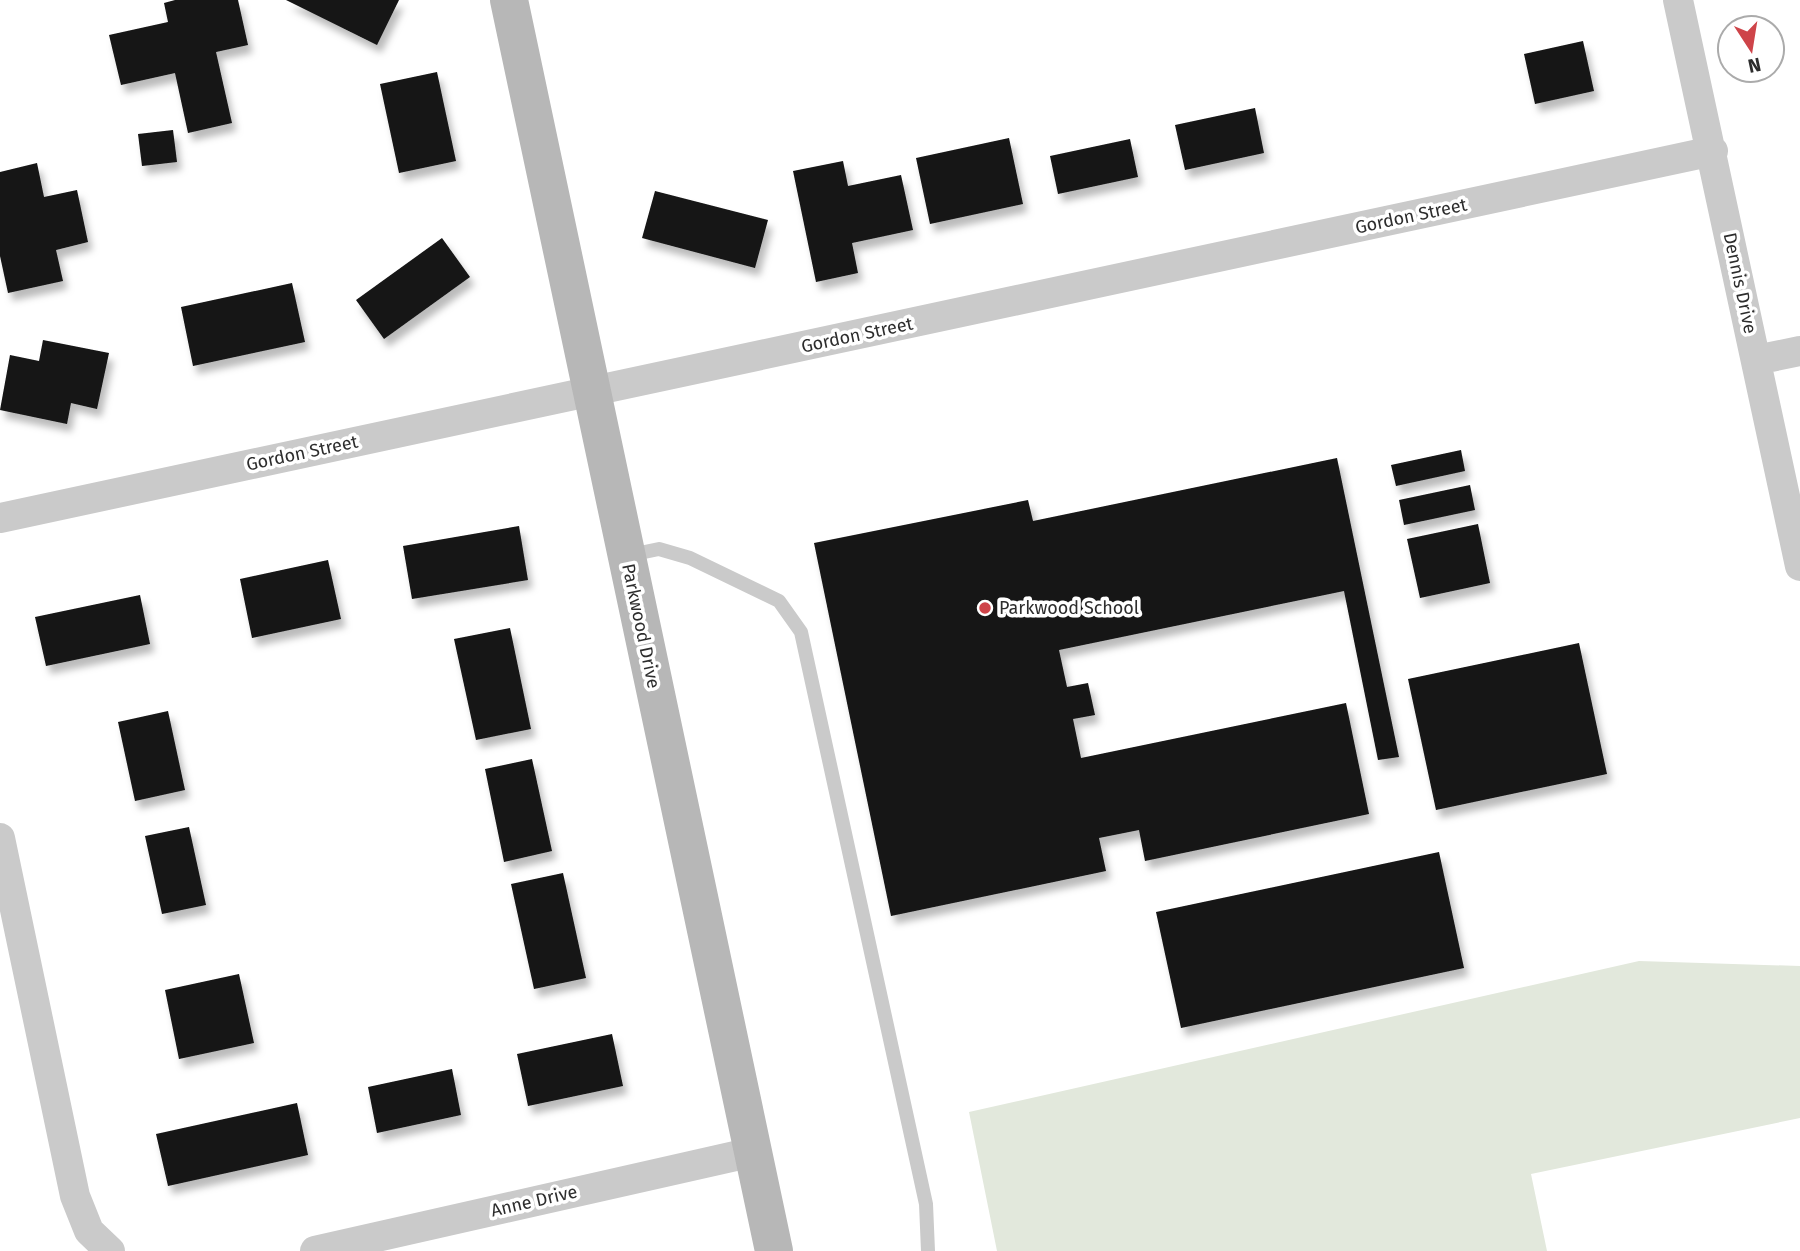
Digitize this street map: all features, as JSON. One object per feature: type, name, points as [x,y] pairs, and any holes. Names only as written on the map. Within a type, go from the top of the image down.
[{"type":"street","name":"Parkwood Drive","points":[[509,0],[774,1251]]},
{"type":"street","name":"Dennis Drive","points":[[1678,0],[1713,150],[1800,566]]},
{"type":"street","name":"Gordon Street","points":[[0,518],[1713,150]]},
{"type":"street","points":[[1756,360],[1800,351]]},
{"type":"street","points":[[0,838],[75,1196],[89,1231],[110,1251]]},
{"type":"street","name":"Anne Drive","points":[[314,1251],[753,1152]]},
{"type":"lane","points":[[626,556],[659,549],[690,558],[779,601],[801,632],[926,1204],[928,1251]]},
{"type":"shaded area","points":[[1639,961],[1800,966],[1800,1118],[1531,1174],[1547,1251],[997,1251],[969,1112]]},
{"type":"building","points":[[175,0],[238,0],[248,45],[216,52],[232,123],[188,133],[175,73],[121,85],[109,35],[168,22],[164,3]]},
{"type":"building","points":[[286,0],[399,0],[377,45]]},
{"type":"building","points":[[1583,41],[1594,91],[1535,104],[1524,54]]},
{"type":"building","points":[[437,72],[456,161],[399,173],[380,84]]},
{"type":"building","points":[[1255,108],[1264,153],[1185,170],[1175,125]]},
{"type":"building","points":[[173,130],[177,162],[142,166],[138,134]]},
{"type":"building","points":[[1009,138],[1023,204],[930,224],[916,158]]},
{"type":"building","points":[[1130,139],[1138,177],[1058,194],[1050,156]]},
{"type":"building","points":[[843,161],[848,186],[901,175],[913,230],[852,243],[858,273],[816,282],[793,171]]},
{"type":"building","points":[[37,163],[44,197],[77,190],[88,242],[56,250],[63,281],[8,293],[0,256],[0,172]]},
{"type":"building","points":[[655,191],[768,220],[755,268],[642,238]]},
{"type":"building","points":[[442,238],[470,277],[384,339],[356,300]]},
{"type":"building","points":[[292,283],[305,342],[193,366],[181,307]]},
{"type":"building","points":[[43,340],[109,353],[97,409],[71,403],[67,424],[0,410],[10,355],[39,361]]},
{"type":"building","points":[[1461,450],[1465,471],[1396,486],[1391,465]]},
{"type":"building","points":[[1337,458],[1399,757],[1378,760],[1344,591],[1059,650],[1067,687],[1088,683],[1095,715],[1073,719],[1081,758],[1346,703],[1369,814],[1145,861],[1139,830],[1099,838],[1106,871],[891,916],[814,543],[1028,500],[1033,521]]},
{"type":"building","points":[[1470,485],[1475,510],[1404,525],[1399,500]]},
{"type":"building","points":[[1478,524],[1490,583],[1420,598],[1407,539]]},
{"type":"building","points":[[519,526],[528,580],[412,599],[403,546]]},
{"type":"building","points":[[328,560],[341,619],[252,638],[240,579]]},
{"type":"building","points":[[140,595],[150,644],[46,666],[35,617]]},
{"type":"building","points":[[510,628],[531,729],[476,740],[454,639]]},
{"type":"building","points":[[1579,643],[1607,774],[1436,810],[1408,679]]},
{"type":"building","points":[[168,711],[185,790],[135,801],[118,722]]},
{"type":"building","points":[[532,759],[552,851],[504,862],[485,769]]},
{"type":"building","points":[[189,827],[206,905],[162,914],[145,836]]},
{"type":"building","points":[[1439,852],[1464,968],[1181,1028],[1156,912]]},
{"type":"building","points":[[563,873],[586,978],[534,989],[511,884]]},
{"type":"building","points":[[239,974],[254,1043],[179,1059],[165,990]]},
{"type":"building","points":[[612,1034],[623,1086],[528,1106],[517,1054]]},
{"type":"building","points":[[452,1069],[461,1115],[377,1133],[368,1087]]},
{"type":"building","points":[[297,1103],[308,1155],[168,1186],[156,1134]]},
{"type":"place","name":"Parkwood School","points":[[985,608]]}]
